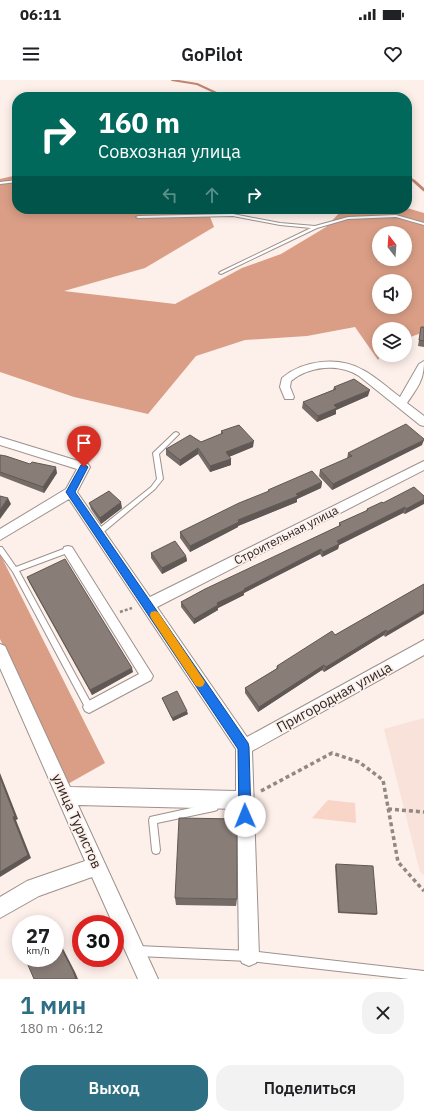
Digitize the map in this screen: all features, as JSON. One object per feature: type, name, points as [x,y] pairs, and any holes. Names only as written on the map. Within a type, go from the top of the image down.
[{"type":"street","points":[[402,404],[424,364]]},
{"type":"street","points":[[289,397],[285,387],[286,380],[292,374],[316,365],[329,365],[359,371],[424,422]]},
{"type":"street","points":[[0,441],[84,467],[70,492],[0,534]]},
{"type":"street","name":"Строительная улица","points":[[147,604],[424,465]]},
{"type":"street","points":[[70,492],[244,747],[249,956]]},
{"type":"street","points":[[68,550],[147,676],[89,707]]},
{"type":"street","name":"Пригородная улица","points":[[244,747],[424,647]]},
{"type":"street","name":"улица Туристов","points":[[2,660],[66,796],[148,979]]},
{"type":"street","points":[[66,796],[245,800]]},
{"type":"street","points":[[0,908],[34,888],[97,866]]},
{"type":"lane","points":[[0,183],[12,182]]},
{"type":"lane","points":[[228,214],[280,224],[316,227]]},
{"type":"lane","points":[[138,217],[233,215]]},
{"type":"lane","points":[[221,273],[316,227],[348,218],[396,216],[424,224]]},
{"type":"lane","points":[[98,533],[160,480],[156,453],[176,434]]},
{"type":"lane","points":[[0,549],[15,570],[89,707]]},
{"type":"lane","points":[[15,570],[68,550]]},
{"type":"lane","points":[[156,850],[153,820],[245,800]]},
{"type":"lane","points":[[134,950],[249,956],[424,976]]},
{"type":"path","points":[[108,616],[147,604]]},
{"type":"path","points":[[245,800],[332,753],[359,762],[383,780],[398,862],[424,891]]},
{"type":"path","points":[[388,809],[424,812]]},
{"type":"shaded area","points":[[12,176],[12,214],[209,214],[214,227],[145,268],[64,291],[175,304],[242,268],[281,254],[326,227],[338,214],[412,214],[412,209],[424,213],[424,332],[412,336],[412,322],[372,322],[372,351],[355,327],[307,336],[245,340],[196,356],[148,414],[74,397],[0,372],[0,179]]},
{"type":"shaded area","points":[[0,554],[105,763],[66,785],[0,639]]},
{"type":"shaded area","points":[[424,718],[424,875],[420,872],[384,729]]},
{"type":"shaded area","points":[[328,800],[355,803],[356,823],[312,818]]},
{"type":"building","points":[[421,327],[424,327],[424,341],[419,340]]},
{"type":"building","points":[[354,379],[370,390],[334,405],[337,408],[318,416],[303,402],[336,389],[334,387]]},
{"type":"building","points":[[406,424],[424,440],[333,484],[320,470],[352,456],[348,453]]},
{"type":"building","points":[[239,425],[254,441],[226,452],[231,459],[210,466],[198,448],[180,460],[166,449],[190,435],[201,442],[223,433],[221,431]]},
{"type":"building","points":[[0,455],[30,464],[32,462],[56,467],[43,487],[0,472]]},
{"type":"building","points":[[312,471],[322,482],[296,494],[298,496],[238,520],[239,522],[190,546],[180,532],[239,503]]},
{"type":"building","points":[[414,487],[424,496],[424,499],[337,541],[339,544],[323,552],[321,549],[244,589],[245,590],[217,603],[218,605],[194,619],[181,602],[205,589],[341,525],[339,523]]},
{"type":"building","points":[[109,491],[121,502],[100,518],[89,503]]},
{"type":"building","points":[[0,496],[8,498],[0,510]]},
{"type":"building","points":[[175,541],[186,556],[162,568],[151,553]]},
{"type":"building","points":[[65,559],[132,668],[90,690],[27,577]]},
{"type":"building","points":[[424,584],[424,610],[387,632],[386,630],[326,667],[324,665],[259,707],[245,688],[278,668],[277,666],[332,631],[335,635]]},
{"type":"building","points":[[177,691],[187,711],[172,718],[162,698]]},
{"type":"building","points":[[0,777],[15,816],[13,817],[28,855],[0,872]]},
{"type":"building","points":[[179,818],[237,819],[237,899],[175,898]]},
{"type":"building","points":[[336,864],[373,866],[377,914],[339,912]]},
{"type":"building","points":[[64,954],[76,979],[34,979],[29,967],[64,967]]},
{"type":"waterway","points":[[172,80],[197,84],[214,92]]},
{"type":"waterway","points":[[414,181],[424,190]]},
{"type":"slow traffic","points":[[155,615],[200,682]]},
{"type":"route","points":[[84,467],[70,492],[244,747],[245,816]]}]
